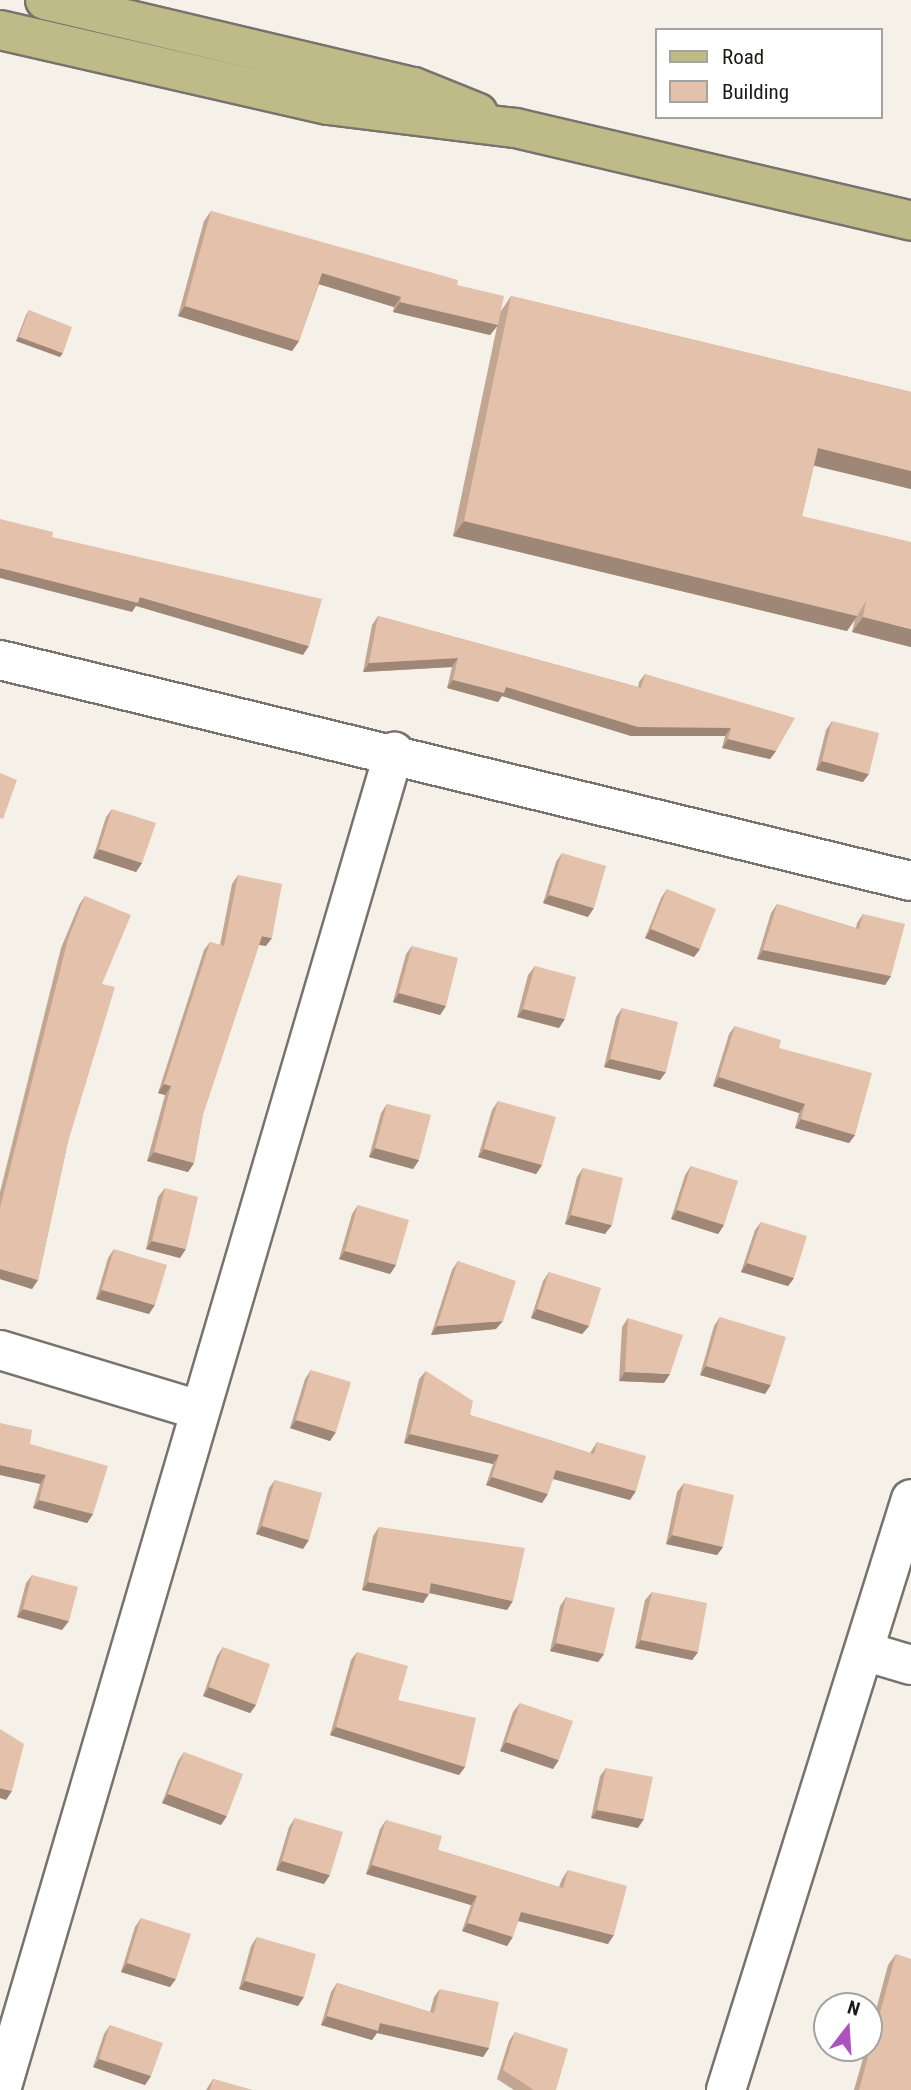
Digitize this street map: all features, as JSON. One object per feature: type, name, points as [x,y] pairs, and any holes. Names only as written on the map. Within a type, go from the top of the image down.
[{"type":"main road","points":[[45,0],[106,7],[414,87],[516,128]]},
{"type":"main road","points":[[0,30],[96,55],[407,118],[516,128],[911,221]]},
{"type":"street","points":[[96,55],[106,7]]},
{"type":"street","points":[[0,660],[394,752],[911,881]]},
{"type":"street","points":[[1,2090],[197,1409],[394,752]]},
{"type":"street","points":[[0,1350],[197,1409]]},
{"type":"street","points":[[726,2090],[911,1499]]},
{"type":"street","points":[[864,1651],[911,1665]]},
{"type":"building","points":[[211,211],[458,280],[457,285],[504,296],[498,325],[400,302],[401,297],[322,273],[299,341],[185,306]]},
{"type":"building","points":[[511,296],[911,392],[911,471],[818,448],[802,516],[911,542],[911,629],[863,617],[866,601],[857,616],[464,521]]},
{"type":"building","points":[[29,310],[72,327],[63,353],[19,337]]},
{"type":"building","points":[[0,519],[53,532],[52,537],[322,599],[309,646],[140,597],[138,603],[0,568]]},
{"type":"building","points":[[378,616],[641,688],[645,674],[795,718],[776,751],[728,739],[731,728],[638,727],[506,687],[504,693],[453,680],[458,658],[369,663]]},
{"type":"building","points":[[832,721],[879,733],[869,774],[822,761]]},
{"type":"building","points":[[0,773],[17,780],[3,819],[0,818]]},
{"type":"building","points":[[112,809],[156,823],[142,863],[99,849]]},
{"type":"building","points":[[562,853],[606,866],[594,908],[549,895]]},
{"type":"building","points":[[238,875],[282,884],[272,938],[262,936],[203,1114],[194,1163],[154,1152],[171,1086],[164,1084],[210,942],[224,946]]},
{"type":"building","points":[[667,889],[716,909],[700,949],[651,929]]},
{"type":"building","points":[[85,896],[131,915],[102,984],[115,987],[67,1145],[38,1280],[0,1269],[0,1208],[68,939]]},
{"type":"building","points":[[777,904],[859,929],[863,914],[905,924],[891,976],[763,950]]},
{"type":"building","points":[[412,946],[458,958],[446,1006],[399,993]]},
{"type":"building","points":[[535,966],[576,977],[565,1019],[523,1009]]},
{"type":"building","points":[[622,1008],[678,1022],[666,1072],[610,1059]]},
{"type":"building","points":[[735,1026],[781,1040],[779,1048],[872,1073],[855,1135],[801,1119],[805,1104],[719,1077]]},
{"type":"building","points":[[498,1101],[556,1117],[542,1165],[484,1149]]},
{"type":"building","points":[[387,1104],[431,1115],[419,1160],[375,1148]]},
{"type":"building","points":[[691,1166],[738,1181],[724,1225],[677,1210]]},
{"type":"building","points":[[583,1168],[623,1178],[612,1225],[571,1215]]},
{"type":"building","points":[[165,1188],[198,1197],[186,1249],[152,1241]]},
{"type":"building","points":[[358,1205],[409,1220],[396,1265],[345,1251]]},
{"type":"building","points":[[761,1222],[807,1236],[794,1278],[747,1263]]},
{"type":"building","points":[[114,1249],[167,1265],[155,1305],[102,1290]]},
{"type":"building","points":[[458,1261],[516,1281],[503,1321],[437,1326]]},
{"type":"building","points":[[549,1272],[601,1288],[589,1326],[537,1309]]},
{"type":"building","points":[[720,1317],[786,1337],[771,1385],[706,1366]]},
{"type":"building","points":[[628,1318],[683,1335],[670,1374],[625,1372]]},
{"type":"building","points":[[311,1370],[351,1382],[336,1432],[296,1420]]},
{"type":"building","points":[[426,1371],[473,1401],[470,1415],[594,1454],[597,1442],[646,1456],[636,1491],[556,1470],[548,1494],[492,1477],[499,1455],[410,1434]]},
{"type":"building","points":[[0,1423],[32,1430],[30,1444],[108,1466],[93,1514],[39,1500],[46,1475],[0,1465]]},
{"type":"building","points":[[275,1480],[322,1493],[309,1540],[262,1526]]},
{"type":"building","points":[[684,1483],[734,1495],[723,1547],[672,1535]]},
{"type":"building","points":[[379,1527],[525,1548],[513,1601],[431,1583],[429,1594],[368,1582]]},
{"type":"building","points":[[32,1575],[78,1587],[69,1621],[23,1609]]},
{"type":"building","points":[[652,1592],[707,1603],[698,1652],[641,1640]]},
{"type":"building","points":[[566,1597],[615,1608],[604,1654],[556,1643]]},
{"type":"building","points":[[223,1647],[270,1664],[256,1705],[209,1687]]},
{"type":"building","points":[[357,1652],[408,1666],[398,1700],[476,1718],[465,1767],[336,1727]]},
{"type":"building","points":[[520,1703],[573,1721],[559,1760],[506,1742]]},
{"type":"building","points":[[0,1729],[24,1744],[12,1791],[0,1788]]},
{"type":"building","points":[[184,1752],[243,1774],[227,1816],[168,1794]]},
{"type":"building","points":[[606,1768],[653,1777],[644,1819],[597,1810]]},
{"type":"building","points":[[295,1818],[343,1832],[330,1875],[282,1861]]},
{"type":"building","points":[[386,1820],[442,1836],[438,1850],[563,1888],[568,1870],[627,1886],[614,1935],[521,1912],[513,1937],[468,1923],[477,1896],[372,1865]]},
{"type":"building","points":[[141,1918],[191,1934],[176,1979],[127,1963]]},
{"type":"building","points":[[257,1937],[316,1954],[304,1997],[245,1981]]},
{"type":"building","points":[[896,1954],[911,1959],[911,2090],[859,2090],[867,2062],[883,2062],[883,2002]]},
{"type":"building","points":[[337,1983],[434,2013],[440,1989],[499,2002],[489,2048],[380,2023],[378,2031],[327,2016]]},
{"type":"building","points":[[110,2025],[163,2043],[151,2076],[99,2059]]},
{"type":"building","points":[[515,2032],[568,2049],[556,2090],[534,2090],[503,2070]]},
{"type":"building","points":[[213,2079],[252,2090],[210,2090]]}]
